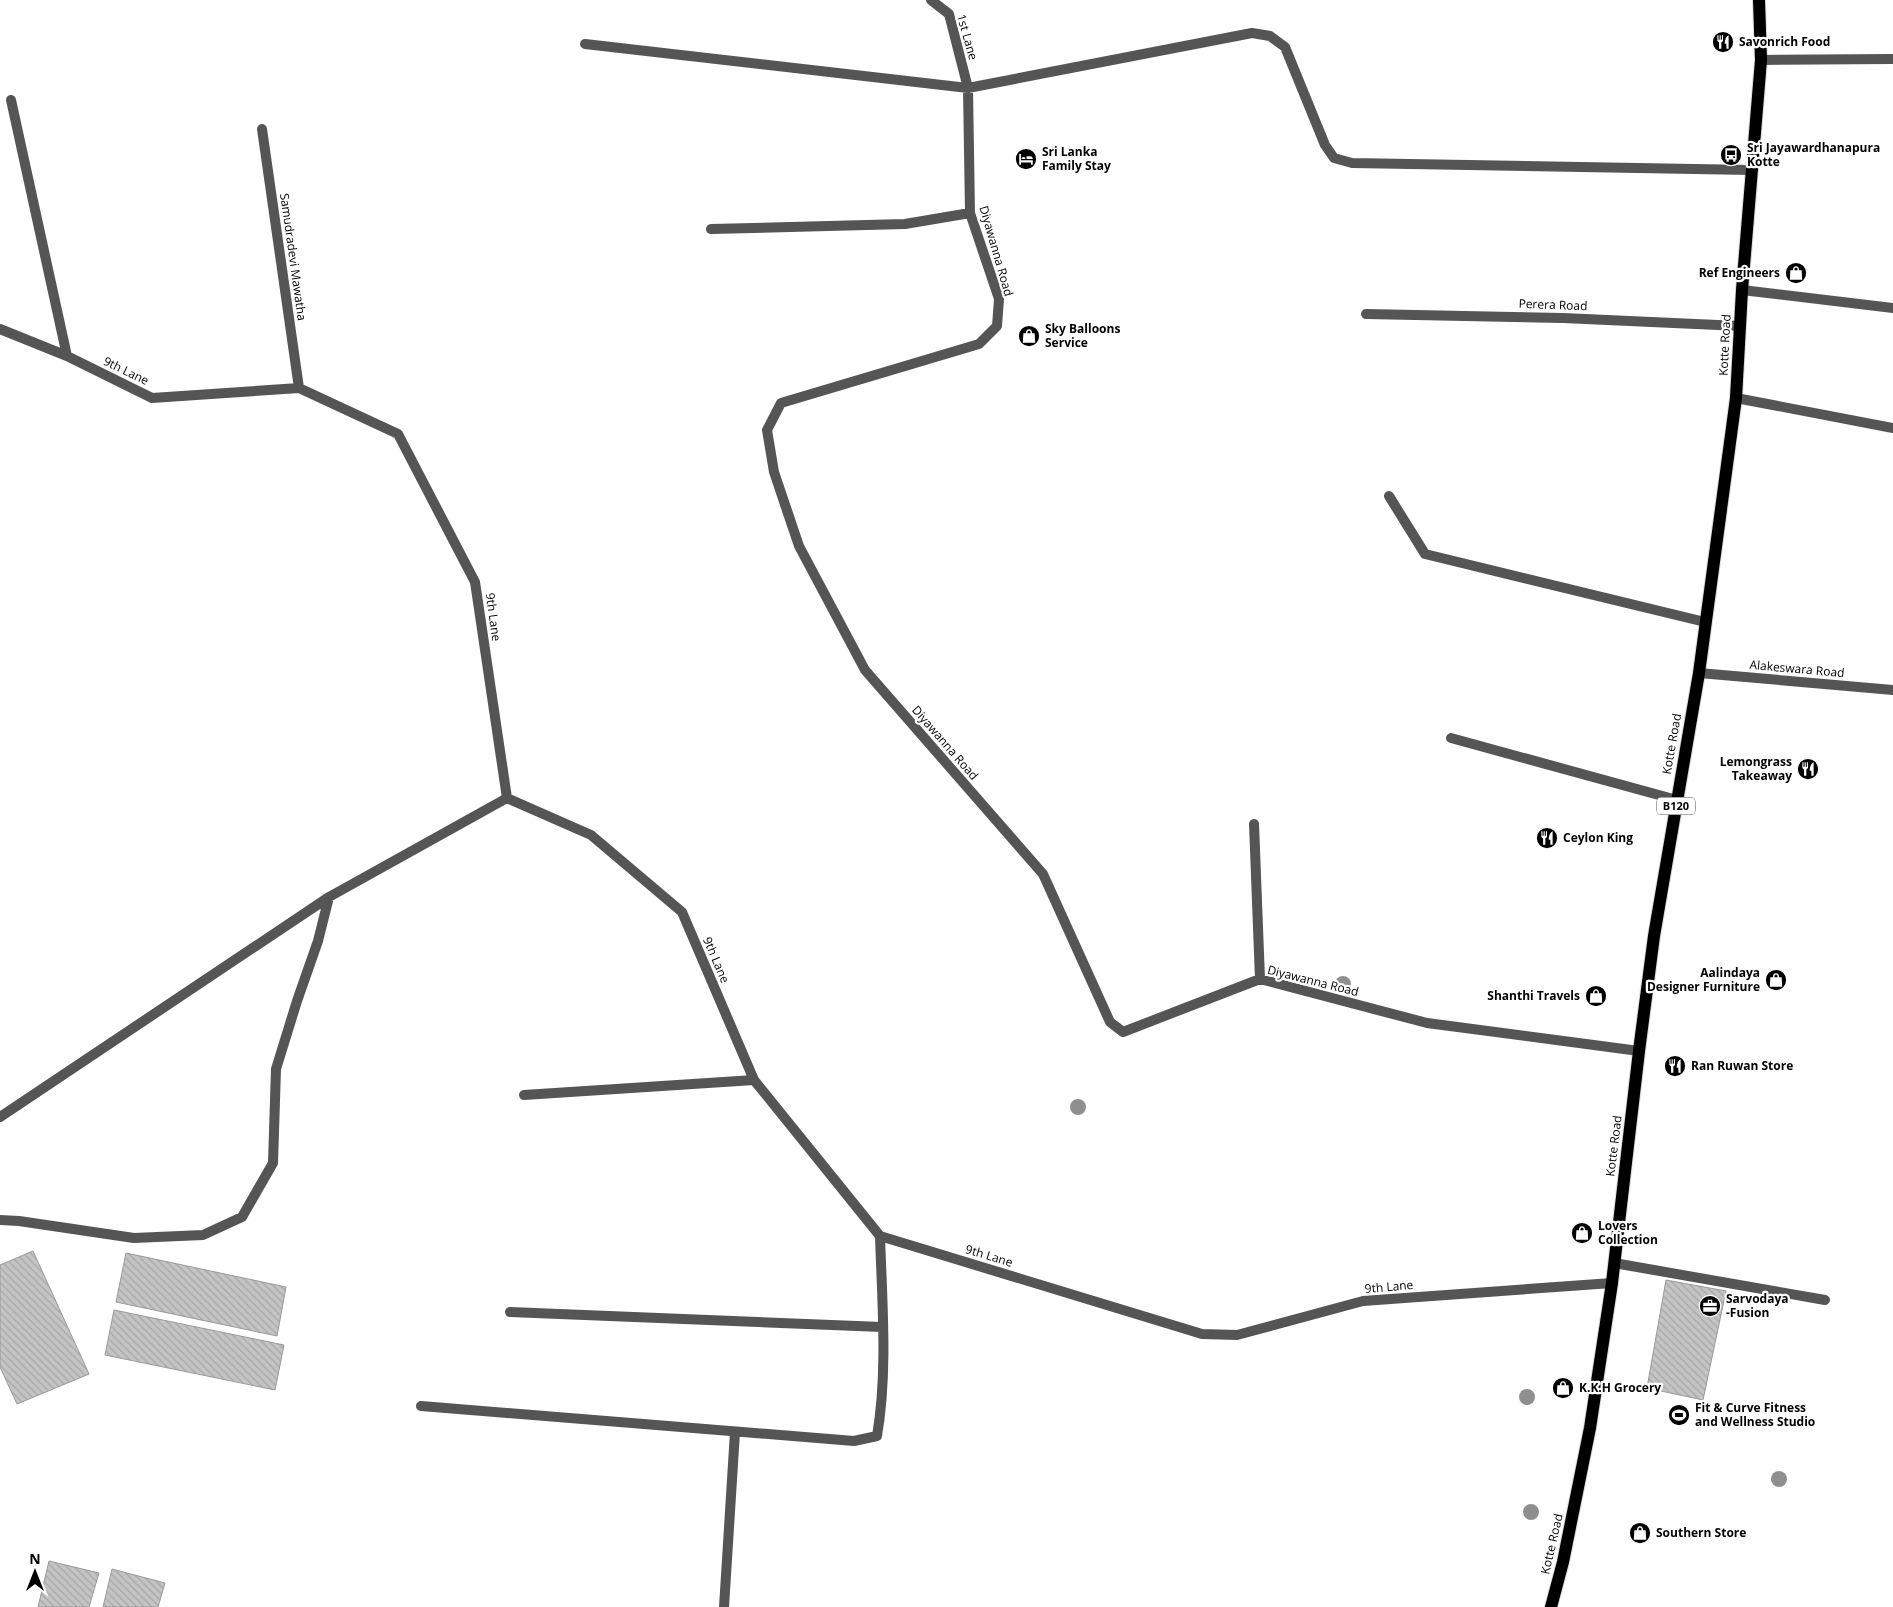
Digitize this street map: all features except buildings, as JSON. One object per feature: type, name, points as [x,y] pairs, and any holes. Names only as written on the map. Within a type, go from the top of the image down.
[{"type":"main road","name":"Kotte Road","points":[[1551,1607],[1563,1562],[1590,1428],[1612,1283],[1654,936],[1706,622],[1736,398],[1742,290],[1761,60],[1759,0]]},
{"type":"street","name":"1st Lane","points":[[931,0],[949,14],[968,88]]},
{"type":"street","points":[[584,44],[968,88],[1252,33],[1270,36],[1285,47],[1325,145],[1334,158],[1343,161],[1362,163],[1752,170]]},
{"type":"street","points":[[1761,60],[1893,59]]},
{"type":"street","name":"Diyawanna Road","points":[[968,88],[970,213],[999,299],[997,326],[978,344],[781,404],[768,430],[774,472],[799,546],[865,670],[1043,874],[1110,1022],[1123,1032],[1260,980],[1427,1023],[1639,1051]]},
{"type":"street","points":[[11,100],[67,356]]},
{"type":"street","name":"Samudradevi Mawatha","points":[[262,129],[299,388]]},
{"type":"street","points":[[711,229],[905,224],[970,213]]},
{"type":"street","points":[[1742,290],[1893,308]]},
{"type":"street","name":"Perera Road","points":[[1366,314],[1563,318],[1740,326]]},
{"type":"street","name":"9th Lane","points":[[0,329],[67,356],[152,398],[299,388],[398,434],[475,582],[507,798],[591,835],[682,912],[754,1080],[880,1236],[1202,1334],[1237,1335],[1363,1301],[1612,1283]]},
{"type":"street","points":[[1736,398],[1893,428]]},
{"type":"street","points":[[1389,496],[1425,554],[1706,622]]},
{"type":"street","name":"Alakeswara Road","points":[[1698,673],[1893,690]]},
{"type":"street","points":[[1451,738],[1677,800]]},
{"type":"street","points":[[0,1116],[329,897],[507,798]]},
{"type":"street","points":[[1254,824],[1260,980]]},
{"type":"street","points":[[0,1220],[19,1221],[134,1238],[203,1235],[242,1217],[273,1163],[276,1069],[318,941],[329,897]]},
{"type":"street","points":[[524,1095],[754,1080]]},
{"type":"street","points":[[421,1406],[854,1441],[877,1436],[881,1413],[880,1236]]},
{"type":"street","points":[[1614,1263],[1825,1300]]},
{"type":"street","points":[[510,1312],[882,1327]]},
{"type":"street","points":[[724,1607],[735,1432]]},
{"type":"place","name":"Savonrich Food","points":[[1723,42]]},
{"type":"place","name":"Sri Jayawardhanapura Kotte","points":[[1731,155]]},
{"type":"place","name":"Sri Lanka Family Stay","points":[[1026,159]]},
{"type":"place","name":"Ref Engineers","points":[[1796,273]]},
{"type":"place","name":"Sky Balloons Service","points":[[1029,336]]},
{"type":"place","name":"Lemongrass Takeaway","points":[[1808,769]]},
{"type":"place","name":"Ceylon King","points":[[1547,838]]},
{"type":"place","name":"Aalindaya Designer Furniture","points":[[1776,980]]},
{"type":"place","name":"Shanthi Travels","points":[[1596,996]]},
{"type":"place","name":"Ran Ruwan Store","points":[[1675,1066]]},
{"type":"place","name":"Lovers Collection","points":[[1582,1233]]},
{"type":"place","name":"Sarvodaya -Fusion","points":[[1710,1306]]},
{"type":"place","name":"K.K.H Grocery","points":[[1563,1388]]},
{"type":"place","name":"Fit & Curve Fitness and Wellness Studio","points":[[1679,1415]]},
{"type":"place","name":"Southern Store","points":[[1640,1533]]}]
